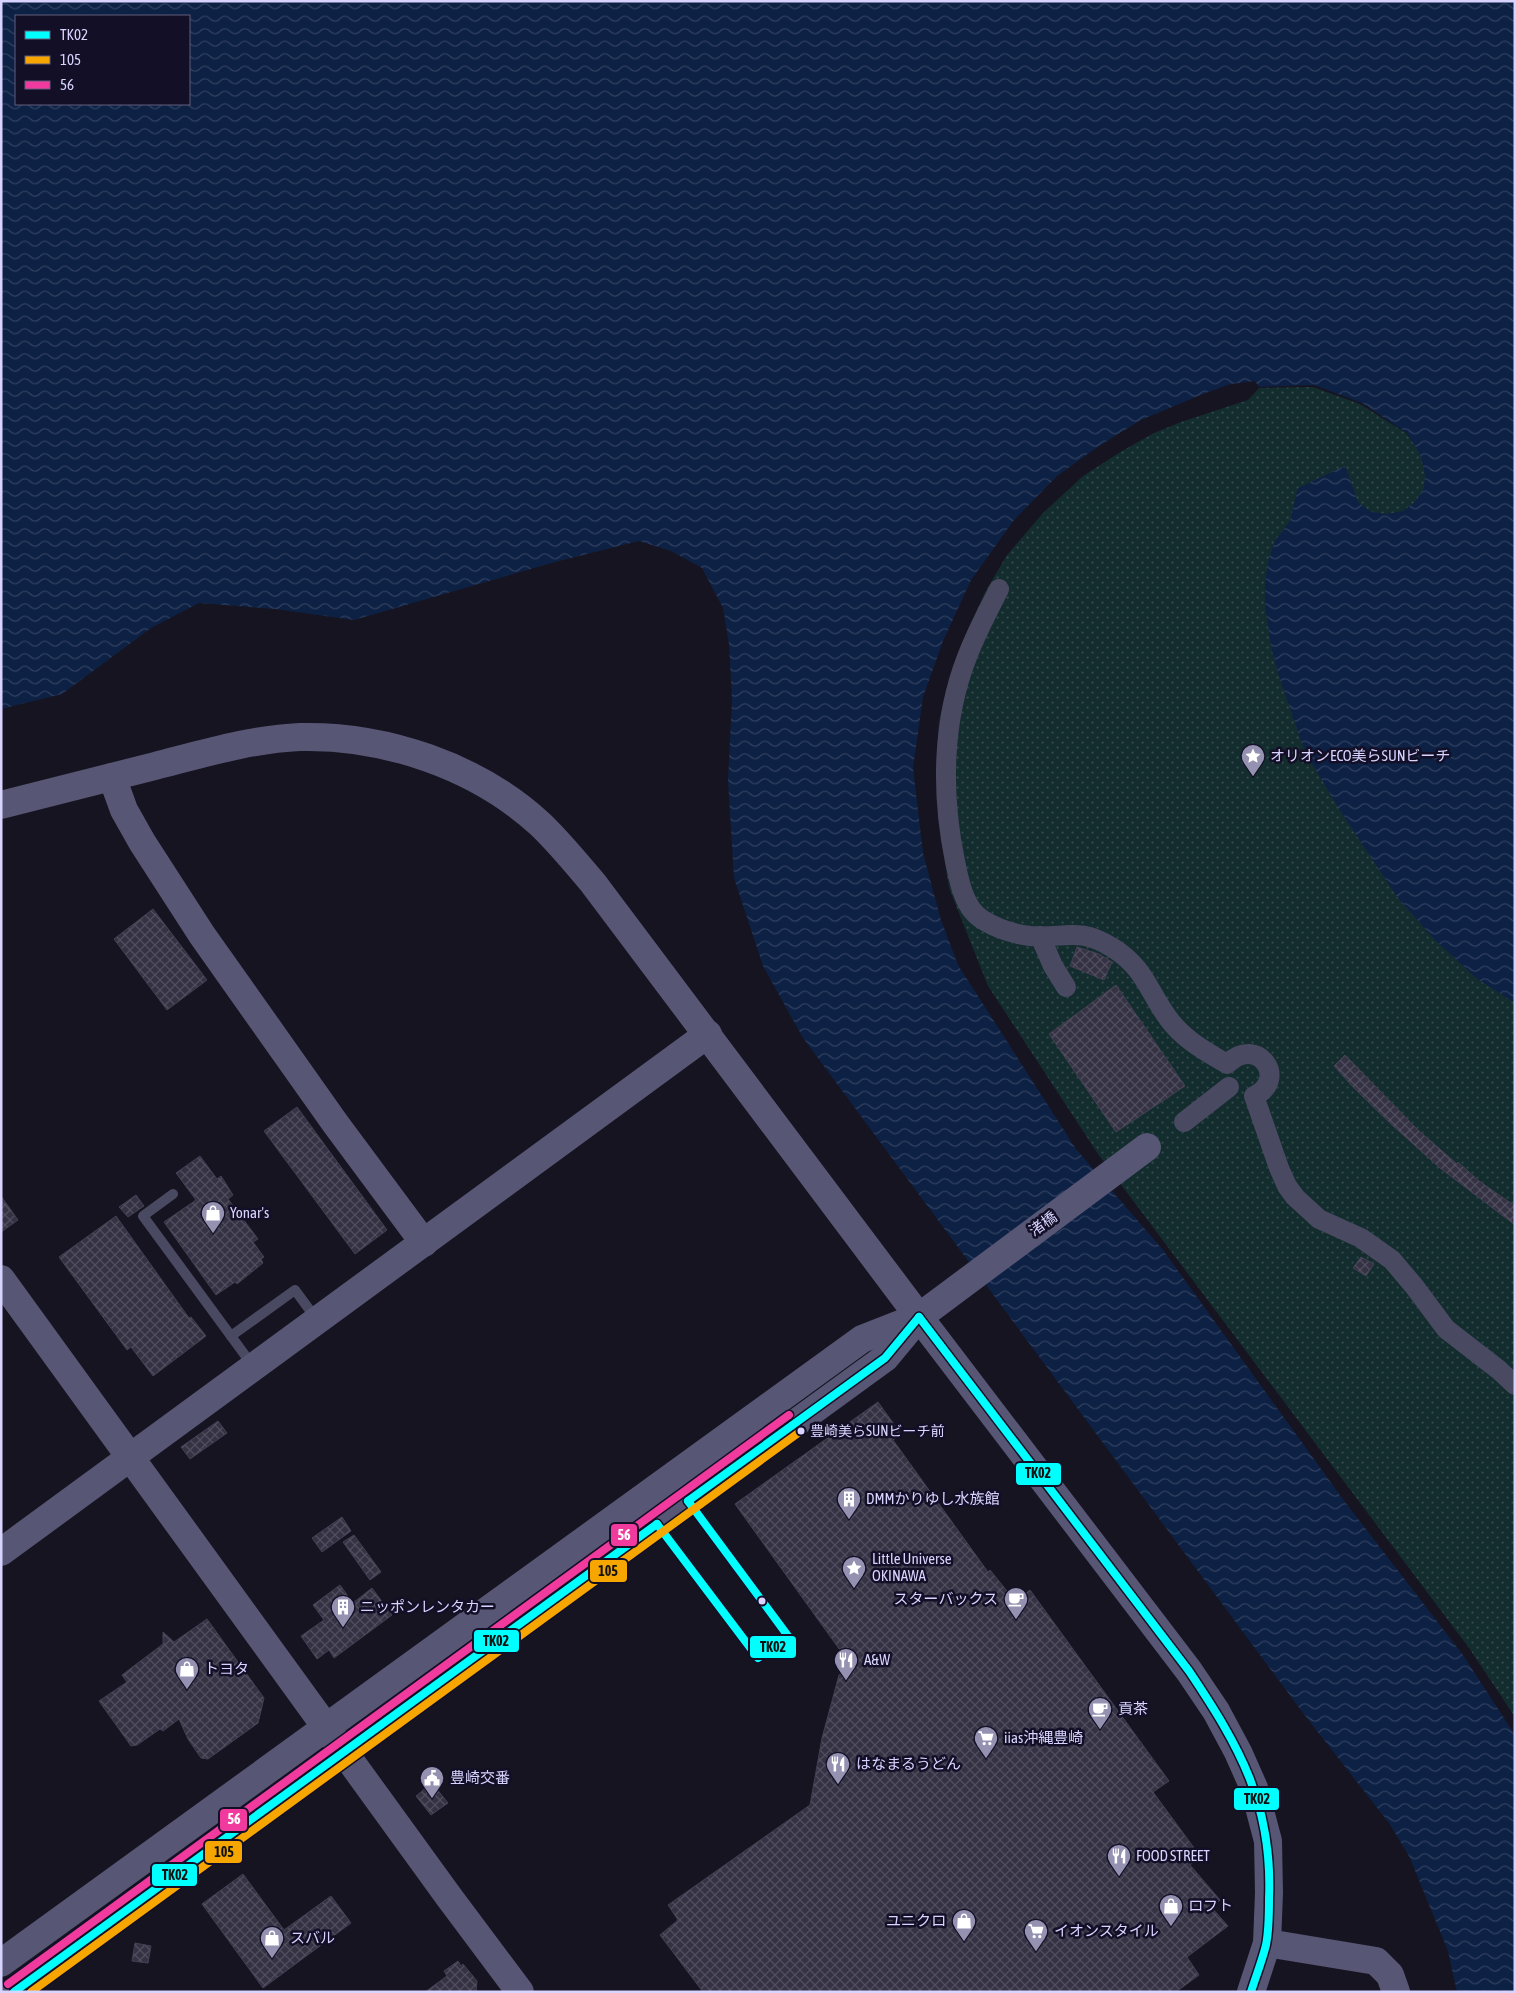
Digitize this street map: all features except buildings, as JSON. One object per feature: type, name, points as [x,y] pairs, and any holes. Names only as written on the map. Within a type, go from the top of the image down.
[{"type":"street","points":[[999,589],[967,656],[957,688],[948,740],[946,781],[950,838],[958,877],[965,898],[975,915],[1001,928],[1029,936],[1080,934],[1098,939],[1115,949],[1133,962],[1147,980],[1168,1018],[1178,1031],[1191,1042],[1227,1064]]},
{"type":"street","points":[[1,805],[203,753],[270,740],[300,738],[352,739],[376,743],[420,755],[454,768],[518,807],[557,841],[593,883],[919,1317],[1190,1671],[1228,1732],[1254,1788],[1268,1841],[1270,1884],[1267,1943],[1251,1992]]},
{"type":"street","points":[[112,777],[124,810],[142,842],[202,935],[335,1123],[424,1243]]},
{"type":"street","points":[[1040,936],[1053,966],[1066,987]]},
{"type":"street","points":[[1,1552],[708,1034]]},
{"type":"street","points":[[1243,1054],[1260,1057],[1266,1062],[1270,1075],[1269,1082],[1260,1094],[1254,1096],[1239,1095],[1229,1088],[1225,1069],[1233,1058],[1243,1054]]},
{"type":"street","points":[[1184,1122],[1229,1088]]},
{"type":"street","points":[[1254,1096],[1279,1168],[1287,1186],[1295,1197],[1319,1219],[1361,1238],[1392,1260],[1414,1286],[1446,1330],[1512,1384]]},
{"type":"street","name":"渚橋","points":[[919,1317],[1147,1147]]},
{"type":"street","points":[[1,1279],[519,1991]]},
{"type":"street","points":[[14,1992],[885,1358],[919,1317]]},
{"type":"street","points":[[1,1963],[862,1339],[919,1317]]},
{"type":"street","points":[[1267,1943],[1376,1961],[1390,1975],[1396,1992]]},
{"type":"lane","points":[[173,1194],[143,1216],[254,1367]]},
{"type":"lane","points":[[231,1336],[295,1290],[318,1320]]},
{"type":"lane","points":[[657,1524],[758,1658],[788,1636],[688,1501]]},
{"type":"green space","points":[[1313,387],[1360,404],[1406,433],[1515,580],[1515,1717],[1469,1648],[1098,1154],[988,986],[949,888],[942,845],[937,766],[939,721],[950,677],[966,634],[984,594],[1007,555],[1043,513],[1083,476],[1154,433],[1248,400],[1259,388]]},
{"type":"water","points":[[1,1],[1515,1],[1515,1003],[1476,978],[1435,940],[1398,898],[1341,812],[1305,752],[1272,651],[1265,606],[1265,582],[1269,558],[1275,541],[1290,521],[1298,488],[1345,466],[1358,502],[1371,512],[1387,514],[1403,511],[1416,501],[1424,488],[1425,474],[1420,454],[1407,433],[1362,403],[1314,385],[1259,387],[1255,381],[1231,384],[1141,420],[1099,446],[1057,476],[1014,520],[971,580],[943,641],[923,697],[913,768],[923,853],[941,920],[958,965],[1076,1149],[1163,1250],[1342,1498],[1463,1655],[1515,1735],[1515,1992],[1457,1992],[1448,1951],[1409,1856],[1389,1823],[1303,1713],[803,1038],[763,966],[734,878],[728,780],[732,700],[729,644],[723,608],[702,568],[671,551],[639,541],[555,562],[354,620],[275,609],[199,603],[151,628],[62,694],[1,709]]},
{"type":"transit line","name":"TK02","points":[[919,1317],[1189,1671],[1224,1725],[1238,1752],[1250,1778],[1259,1806],[1269,1865],[1267,1939],[1251,1992]]},
{"type":"transit line","name":"TK02","points":[[688,1501],[885,1358],[919,1317]]},
{"type":"transit line","name":"56","points":[[8,1984],[789,1415]]},
{"type":"transit line","name":"105","points":[[31,1992],[801,1431]]},
{"type":"transit line","name":"TK02","points":[[657,1524],[758,1658],[788,1636],[688,1501]]},
{"type":"transit line","name":"TK02","points":[[14,1992],[657,1524]]},
{"type":"place","name":"オリオンECO美らSUNビーチ","points":[[1253,777]]},
{"type":"place","name":"Yonar's","points":[[213,1234]]},
{"type":"place","name":"豊崎美らSUNビーチ前","points":[[801,1431]]},
{"type":"place","name":"DMMかりゆし水族館","points":[[849,1520]]},
{"type":"place","name":"Little Universe OKINAWA","points":[[854,1589]]},
{"type":"place","name":"スターバックス","points":[[1016,1620]]},
{"type":"place","name":"ニッポンレンタカー","points":[[343,1628]]},
{"type":"place","name":"A&W","points":[[846,1681]]},
{"type":"place","name":"トヨタ","points":[[187,1690]]},
{"type":"place","name":"貢茶","points":[[1100,1730]]},
{"type":"place","name":"iias沖縄豊崎","points":[[986,1759]]},
{"type":"place","name":"はなまるうどん","points":[[838,1785]]},
{"type":"place","name":"豊崎交番","points":[[432,1799]]},
{"type":"place","name":"FOOD STREET","points":[[1119,1877]]},
{"type":"place","name":"ロフト","points":[[1171,1927]]},
{"type":"place","name":"ユニクロ","points":[[964,1942]]},
{"type":"place","name":"イオンスタイル","points":[[1036,1952]]},
{"type":"place","name":"スバル","points":[[272,1959]]}]
